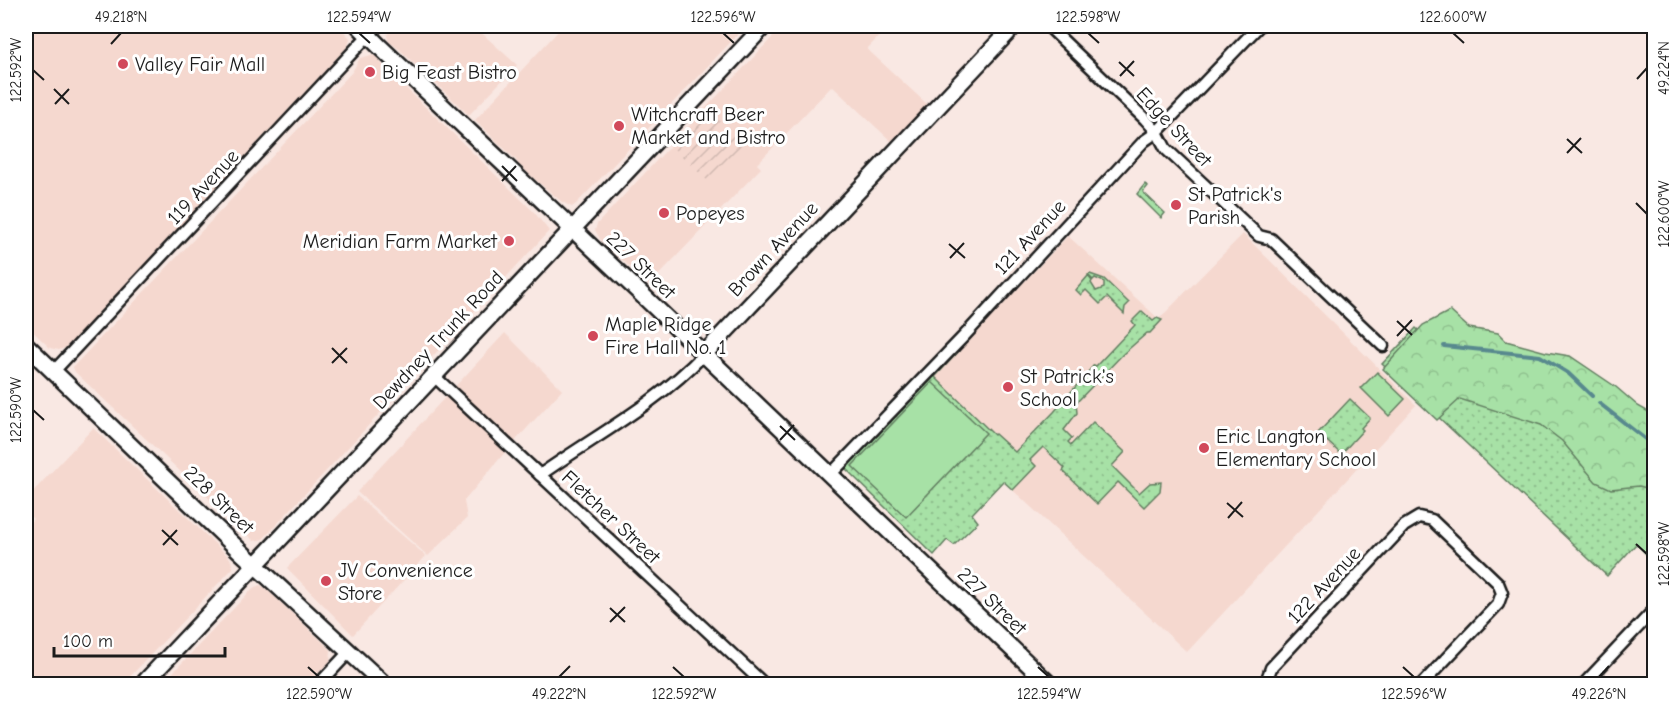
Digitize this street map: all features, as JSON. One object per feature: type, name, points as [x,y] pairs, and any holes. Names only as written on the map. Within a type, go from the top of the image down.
[{"type":"main road","name":"Dewdney Trunk Road","points":[[143,684],[764,26]]},
{"type":"main road","name":"Brown Avenue","points":[[704,354],[1014,26]]},
{"type":"main road","name":"227 Street","points":[[368,29],[572,229],[1049,684]]},
{"type":"main road","name":"228 Street","points":[[26,345],[255,565],[384,684]]},
{"type":"street","name":"Edge Street","points":[[1048,26],[1144,118],[1166,149],[1239,219],[1259,236],[1271,239],[1383,346]]},
{"type":"street","name":"121 Avenue","points":[[831,475],[965,335],[1144,141],[1156,132],[1259,26]]},
{"type":"street","name":"119 Avenue","points":[[54,371],[368,29]]},
{"type":"street","name":"Brown Avenue","points":[[540,475],[658,396],[704,354]]},
{"type":"street","name":"Fletcher Street","points":[[434,376],[764,684]]},
{"type":"street","name":"122 Avenue","points":[[1269,684],[1267,679],[1271,668],[1404,526],[1419,517],[1432,520],[1498,583],[1502,593],[1498,604],[1422,684]]},
{"type":"street","points":[[1584,684],[1654,610]]},
{"type":"street","points":[[318,684],[349,652]]},
{"type":"street","points":[[26,681],[29,684]]},
{"type":"shaded area","points":[[26,26],[339,26],[350,38],[348,46],[67,347],[59,350],[50,348],[26,325]]},
{"type":"shaded area","points":[[390,26],[474,26],[517,65],[469,115],[389,42],[387,36]]},
{"type":"shaded area","points":[[563,26],[746,26],[572,207],[562,202],[519,166],[516,160],[475,120]]},
{"type":"shaded area","points":[[783,26],[889,26],[867,49],[928,105],[892,142],[832,86],[757,164],[761,168],[649,285],[600,239],[595,230],[597,224]]},
{"type":"shaded area","points":[[372,55],[377,57],[384,67],[534,212],[549,231],[263,539],[254,541],[75,372],[73,367],[352,72],[360,58]]},
{"type":"shaded area","points":[[708,110],[746,145],[710,183],[673,148]]},
{"type":"shaded area","name":"Eric Langton Elementary School","points":[[1243,234],[1416,405],[1187,652],[1003,481],[935,554],[847,469],[1068,236],[1159,319]]},
{"type":"shaded area","points":[[505,333],[562,390],[464,501],[467,518],[428,556],[357,492]]},
{"type":"shaded area","points":[[93,428],[230,558],[233,568],[123,684],[41,684],[26,669],[26,527],[33,519],[26,512],[26,499]]},
{"type":"shaded area","points":[[357,496],[426,556],[353,635],[287,568]]},
{"type":"shaded area","points":[[260,585],[331,650],[330,661],[308,684],[162,684],[253,588]]},
{"type":"green space","points":[[1145,184],[1148,186],[1143,192],[1165,213],[1161,218],[1137,194]]},
{"type":"green space","points":[[1088,275],[1104,279],[1129,303],[1125,307],[1124,314],[1107,297],[1100,304],[1086,290],[1081,295],[1076,290],[1088,276],[1096,291],[1104,288],[1104,282],[1095,278],[1093,280]]},
{"type":"green space","points":[[1142,311],[1153,321],[1157,318],[1162,320],[1150,333],[1147,333],[1123,354],[1076,403],[1077,413],[1064,430],[1072,438],[1068,442],[1071,445],[1093,422],[1125,452],[1112,466],[1139,493],[1150,483],[1161,482],[1160,491],[1144,507],[1118,482],[1097,504],[1063,471],[1065,468],[1043,447],[1030,460],[1036,466],[1013,490],[1003,481],[972,514],[978,522],[954,545],[947,540],[934,555],[846,469],[847,465],[957,349],[959,351],[935,377],[994,435],[1015,452],[1054,412],[1094,365],[1096,366],[1135,325],[1132,321]]},
{"type":"green space","points":[[1450,311],[1469,328],[1498,333],[1506,341],[1570,356],[1616,387],[1638,406],[1654,415],[1654,490],[1639,486],[1611,489],[1596,482],[1562,441],[1541,425],[1460,399],[1437,420],[1383,369],[1423,325]]},
{"type":"green space","points":[[1416,328],[1445,355],[1654,468],[1654,562],[1636,544],[1607,576],[1382,364]]},
{"type":"green space","points":[[1377,372],[1405,399],[1389,416],[1361,388]]},
{"type":"green space","points":[[932,382],[986,433],[906,517],[852,466]]},
{"type":"green space","points":[[1350,399],[1370,418],[1361,428],[1363,430],[1341,454],[1318,433]]},
{"type":"waterway","points":[[1444,346],[1540,356],[1568,373],[1592,396]]},
{"type":"waterway","points":[[1599,403],[1654,446]]},
{"type":"place","name":"Valley Fair Mall","points":[[123,64]]},
{"type":"place","name":"Big Feast Bistro","points":[[370,72]]},
{"type":"place","name":"Witchcraft Beer Market and Bistro","points":[[619,126]]},
{"type":"place","name":"St Patrick's Parish","points":[[1176,205]]},
{"type":"place","name":"Popeyes","points":[[664,213]]},
{"type":"place","name":"Meridian Farm Market","points":[[509,241]]},
{"type":"place","name":"Maple Ridge Fire Hall No. 1","points":[[593,336]]},
{"type":"place","name":"St Patrick's School","points":[[1008,387]]},
{"type":"place","name":"Eric Langton Elementary School","points":[[1204,448]]},
{"type":"place","name":"JV Convenience Store","points":[[326,581]]}]
